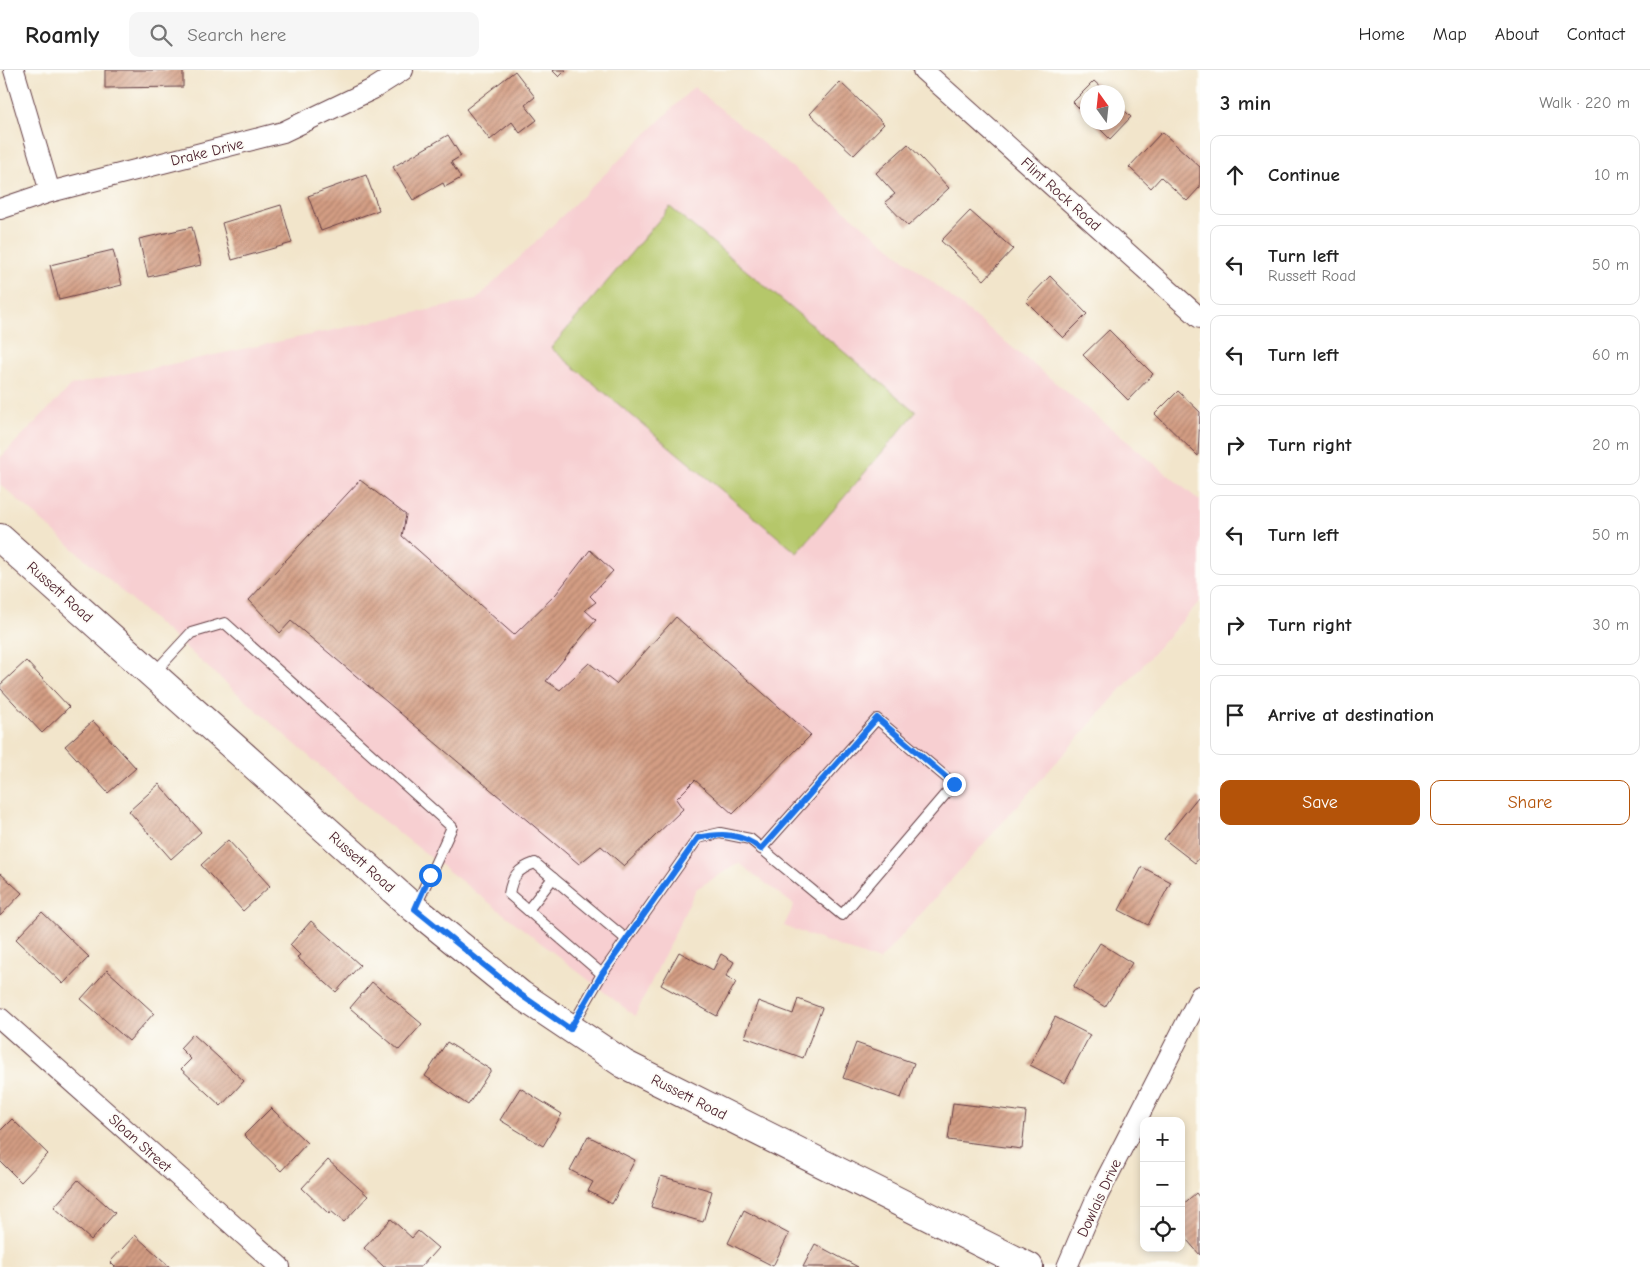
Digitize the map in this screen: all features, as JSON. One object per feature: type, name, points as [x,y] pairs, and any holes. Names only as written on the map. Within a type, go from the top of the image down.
[{"type":"street","points":[[14,70],[50,192]]},
{"type":"street","name":"Drake Drive","points":[[0,209],[50,192],[283,132],[373,89],[403,70]]},
{"type":"street","name":"Flint Rock Road","points":[[923,70],[1200,318]]},
{"type":"street","name":"Russett Road","points":[[0,538],[415,909],[521,995],[624,1064],[1029,1267]]},
{"type":"street","name":"Dowlais Drive","points":[[1067,1267],[1096,1199],[1200,996]]},
{"type":"street","name":"Sloan Street","points":[[0,1018],[280,1267]]},
{"type":"lane","points":[[153,675],[191,633],[225,622],[452,827],[415,909]]},
{"type":"lane","points":[[570,1029],[602,974],[698,838],[720,833],[750,840],[761,849],[842,915],[954,784],[877,718],[761,849]]},
{"type":"lane","points":[[602,974],[509,894],[511,880],[522,868],[535,863],[626,939]]},
{"type":"lane","points":[[528,910],[553,878]]},
{"type":"shaded area","points":[[694,87],[1200,501],[1200,601],[879,961],[784,926],[794,905],[739,863],[696,889],[635,1016],[371,811],[0,484],[0,458],[72,385],[476,300]]},
{"type":"green space","points":[[670,207],[916,412],[797,553],[551,348]]},
{"type":"building","points":[[105,70],[183,70],[183,87],[105,88]]},
{"type":"building","points":[[552,70],[566,70],[559,77]]},
{"type":"building","points":[[515,71],[535,97],[525,105],[537,120],[520,133],[512,122],[490,140],[466,109]]},
{"type":"building","points":[[1094,81],[1098,85],[1090,85]]},
{"type":"building","points":[[840,82],[884,124],[854,155],[810,114]]},
{"type":"building","points":[[1080,95],[1080,109],[1073,102]]},
{"type":"building","points":[[1125,111],[1131,117],[1125,123]]},
{"type":"building","points":[[1101,130],[1119,130],[1110,139]]},
{"type":"building","points":[[1162,132],[1200,167],[1200,187],[1187,201],[1161,177],[1151,188],[1129,167]]},
{"type":"building","points":[[448,135],[461,156],[451,162],[461,178],[445,187],[443,183],[413,200],[393,167]]},
{"type":"building","points":[[908,144],[949,188],[908,226],[885,202],[895,194],[876,173]]},
{"type":"building","points":[[366,175],[379,210],[321,231],[308,196]]},
{"type":"building","points":[[281,205],[292,243],[232,260],[222,223]]},
{"type":"building","points":[[970,211],[1013,249],[984,280],[941,241]]},
{"type":"building","points":[[192,227],[201,265],[148,277],[139,239]]},
{"type":"building","points":[[113,250],[122,285],[59,300],[50,265]]},
{"type":"building","points":[[1050,276],[1087,314],[1063,338],[1026,301]]},
{"type":"building","points":[[1109,330],[1153,374],[1128,400],[1083,355]]},
{"type":"building","points":[[1178,391],[1200,412],[1198,456],[1155,414]]},
{"type":"building","points":[[360,480],[406,515],[402,536],[514,635],[556,594],[590,550],[613,571],[590,596],[596,602],[585,610],[596,620],[546,681],[560,690],[589,663],[616,684],[676,617],[811,735],[733,814],[695,780],[676,799],[683,809],[624,866],[601,846],[579,864],[291,621],[280,633],[249,600]]},
{"type":"building","points":[[26,661],[69,707],[42,733],[0,688],[0,685]]},
{"type":"building","points":[[93,721],[136,768],[108,793],[65,746]]},
{"type":"building","points":[[159,784],[201,832],[171,859],[129,811]]},
{"type":"building","points":[[1198,797],[1200,798],[1200,857],[1195,863],[1164,839]]},
{"type":"building","points":[[228,840],[270,886],[243,911],[201,865]]},
{"type":"building","points":[[1142,867],[1171,882],[1148,925],[1119,910]]},
{"type":"building","points":[[0,873],[22,893],[0,916]]},
{"type":"building","points":[[42,912],[89,957],[63,984],[16,939]]},
{"type":"building","points":[[311,921],[360,965],[336,992],[297,957],[300,955],[290,945]]},
{"type":"building","points":[[1100,943],[1132,963],[1105,1007],[1073,987]]},
{"type":"building","points":[[679,952],[713,970],[721,954],[734,962],[726,976],[736,982],[717,1016],[661,985]]},
{"type":"building","points":[[107,970],[154,1013],[129,1041],[81,999]]},
{"type":"building","points":[[372,982],[422,1024],[399,1050],[350,1008]]},
{"type":"building","points":[[798,999],[822,1008],[803,1058],[745,1037],[758,1001],[793,1014]]},
{"type":"building","points":[[1055,1017],[1090,1035],[1065,1083],[1030,1065]]},
{"type":"building","points":[[193,1034],[244,1081],[221,1106],[181,1069],[191,1059],[180,1048]]},
{"type":"building","points":[[447,1042],[491,1070],[468,1105],[425,1076]]},
{"type":"building","points":[[856,1043],[914,1063],[901,1098],[843,1078]]},
{"type":"building","points":[[520,1088],[562,1114],[543,1146],[500,1120]]},
{"type":"building","points":[[953,1103],[1026,1112],[1022,1149],[948,1140]]},
{"type":"building","points":[[271,1108],[307,1143],[281,1171],[244,1135]]},
{"type":"building","points":[[12,1119],[48,1154],[21,1182],[0,1161],[0,1131]]},
{"type":"building","points":[[588,1136],[635,1160],[612,1204],[588,1191],[593,1182],[570,1170]]},
{"type":"building","points":[[328,1160],[368,1196],[344,1222],[331,1211],[329,1214],[302,1188]]},
{"type":"building","points":[[661,1176],[712,1191],[703,1222],[651,1207]]},
{"type":"building","points":[[78,1180],[115,1213],[91,1240],[54,1207]]},
{"type":"building","points":[[1196,1193],[1200,1198],[1200,1255],[1185,1238],[1185,1203]]},
{"type":"building","points":[[744,1210],[789,1234],[773,1266],[728,1243]]},
{"type":"building","points":[[391,1219],[412,1238],[418,1231],[438,1248],[421,1267],[384,1267],[364,1248]]},
{"type":"building","points":[[135,1235],[170,1267],[115,1267],[110,1262]]},
{"type":"building","points":[[815,1244],[858,1267],[803,1267]]},
{"type":"route","points":[[430,875],[415,909],[521,995],[570,1029],[602,974],[698,838],[720,833],[750,840],[761,849],[877,718],[954,784]]}]
